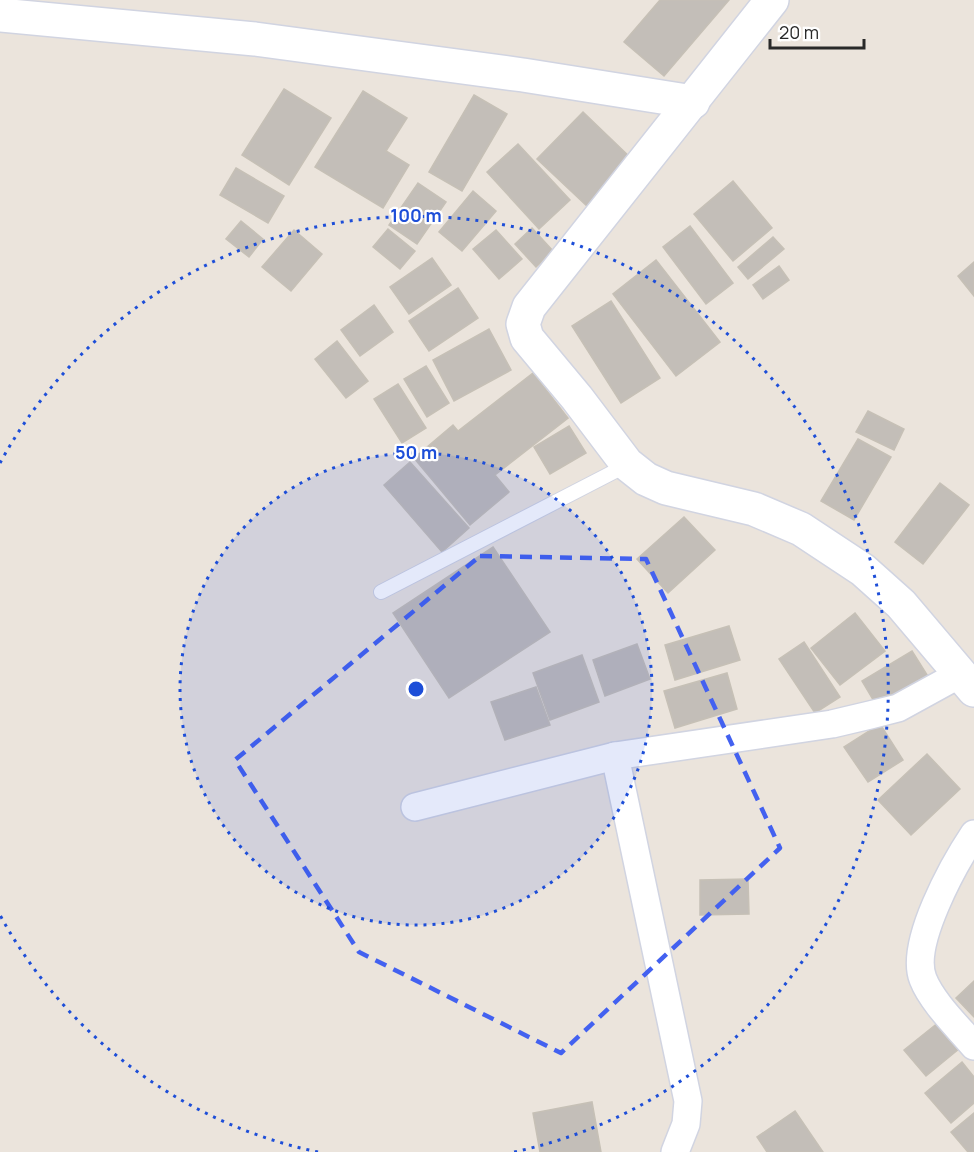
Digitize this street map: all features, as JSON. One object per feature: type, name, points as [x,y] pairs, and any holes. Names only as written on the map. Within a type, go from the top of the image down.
[{"type":"street","points":[[415,807],[615,756],[832,724],[898,708],[967,682],[901,604],[863,570],[801,529],[754,509],[666,488],[646,479],[627,464],[577,398],[527,338],[523,324],[529,307],[772,0]]},
{"type":"street","points":[[0,15],[117,24],[255,39],[523,75],[693,102]]},
{"type":"street","points":[[615,756],[688,1101],[686,1124],[675,1152]]},
{"type":"street","points":[[974,834],[958,857],[931,918],[922,946],[920,962],[922,976],[928,990],[974,1046]]},
{"type":"lane","points":[[381,592],[627,464]]},
{"type":"highlighted area","points":[[480,556],[646,559],[780,848],[561,1053],[359,952],[235,760]]},
{"type":"building","points":[[660,0],[729,0],[664,76],[624,42]]},
{"type":"building","points":[[284,89],[331,118],[289,185],[242,155]]},
{"type":"building","points":[[363,91],[407,118],[386,151],[409,165],[383,208],[315,167]]},
{"type":"building","points":[[474,95],[507,114],[462,191],[429,172]]},
{"type":"building","points":[[583,112],[635,162],[589,208],[537,159]]},
{"type":"building","points":[[518,144],[570,200],[539,229],[487,172]]},
{"type":"building","points":[[236,168],[284,196],[268,223],[220,195]]},
{"type":"building","points":[[733,181],[772,228],[733,261],[694,214]]},
{"type":"building","points":[[418,183],[446,202],[417,244],[389,225]]},
{"type":"building","points":[[473,191],[496,211],[462,251],[439,232]]},
{"type":"building","points":[[241,221],[263,239],[249,257],[226,239]]},
{"type":"building","points":[[690,226],[733,283],[706,304],[663,247]]},
{"type":"building","points":[[532,228],[553,251],[536,267],[515,244]]},
{"type":"building","points":[[388,229],[415,251],[400,269],[373,247]]},
{"type":"building","points":[[294,230],[322,254],[291,291],[262,267]]},
{"type":"building","points":[[496,230],[522,259],[499,279],[473,249]]},
{"type":"building","points":[[773,237],[784,249],[748,279],[738,267]]},
{"type":"building","points":[[432,258],[451,285],[409,314],[390,287]]},
{"type":"building","points":[[656,260],[720,342],[676,376],[613,294]]},
{"type":"building","points":[[974,262],[974,296],[958,276]]},
{"type":"building","points":[[779,266],[789,280],[763,299],[753,285]]},
{"type":"building","points":[[458,288],[478,318],[429,351],[409,321]]},
{"type":"building","points":[[611,301],[660,378],[621,403],[572,326]]},
{"type":"building","points":[[374,305],[393,332],[360,356],[341,330]]},
{"type":"building","points":[[489,329],[511,370],[454,401],[433,360]]},
{"type":"building","points":[[337,341],[368,381],[346,398],[315,359]]},
{"type":"building","points":[[426,366],[449,403],[427,417],[404,379]]},
{"type":"building","points":[[533,373],[568,418],[495,475],[509,492],[470,525],[414,458],[453,425],[458,431]]},
{"type":"building","points":[[398,384],[426,428],[402,443],[374,399]]},
{"type":"building","points":[[868,411],[904,429],[894,450],[856,432]]},
{"type":"building","points":[[569,426],[586,453],[550,474],[534,447]]},
{"type":"building","points":[[858,439],[891,457],[854,520],[821,501]]},
{"type":"building","points":[[410,462],[469,528],[442,552],[384,485]]},
{"type":"building","points":[[940,483],[969,505],[923,564],[895,542]]},
{"type":"building","points":[[684,517],[715,550],[668,593],[637,559]]},
{"type":"building","points":[[493,547],[550,632],[449,698],[393,613]]},
{"type":"building","points":[[855,613],[885,651],[840,685],[811,648]]},
{"type":"building","points":[[729,626],[740,660],[675,680],[665,645]]},
{"type":"building","points":[[804,642],[840,697],[815,713],[779,659]]},
{"type":"building","points":[[637,644],[650,679],[605,696],[593,660]]},
{"type":"building","points":[[912,651],[929,678],[878,708],[862,681]]},
{"type":"building","points":[[582,655],[599,702],[550,720],[533,673]]},
{"type":"building","points":[[727,673],[737,709],[675,728],[664,691]]},
{"type":"building","points":[[536,687],[550,725],[505,740],[491,702]]},
{"type":"building","points":[[880,724],[903,760],[868,782],[844,747]]},
{"type":"building","points":[[927,754],[960,789],[911,835],[878,800]]},
{"type":"building","points":[[748,879],[749,914],[700,915],[700,880]]},
{"type":"building","points":[[974,981],[974,1017],[956,998]]},
{"type":"building","points":[[944,1018],[965,1044],[926,1076],[904,1050]]},
{"type":"building","points":[[962,1062],[974,1077],[974,1103],[951,1123],[925,1093]]},
{"type":"building","points":[[592,1102],[601,1152],[540,1152],[533,1113]]},
{"type":"building","points":[[795,1111],[823,1152],[767,1152],[757,1137]]},
{"type":"building","points":[[974,1113],[974,1152],[968,1152],[951,1132]]}]
